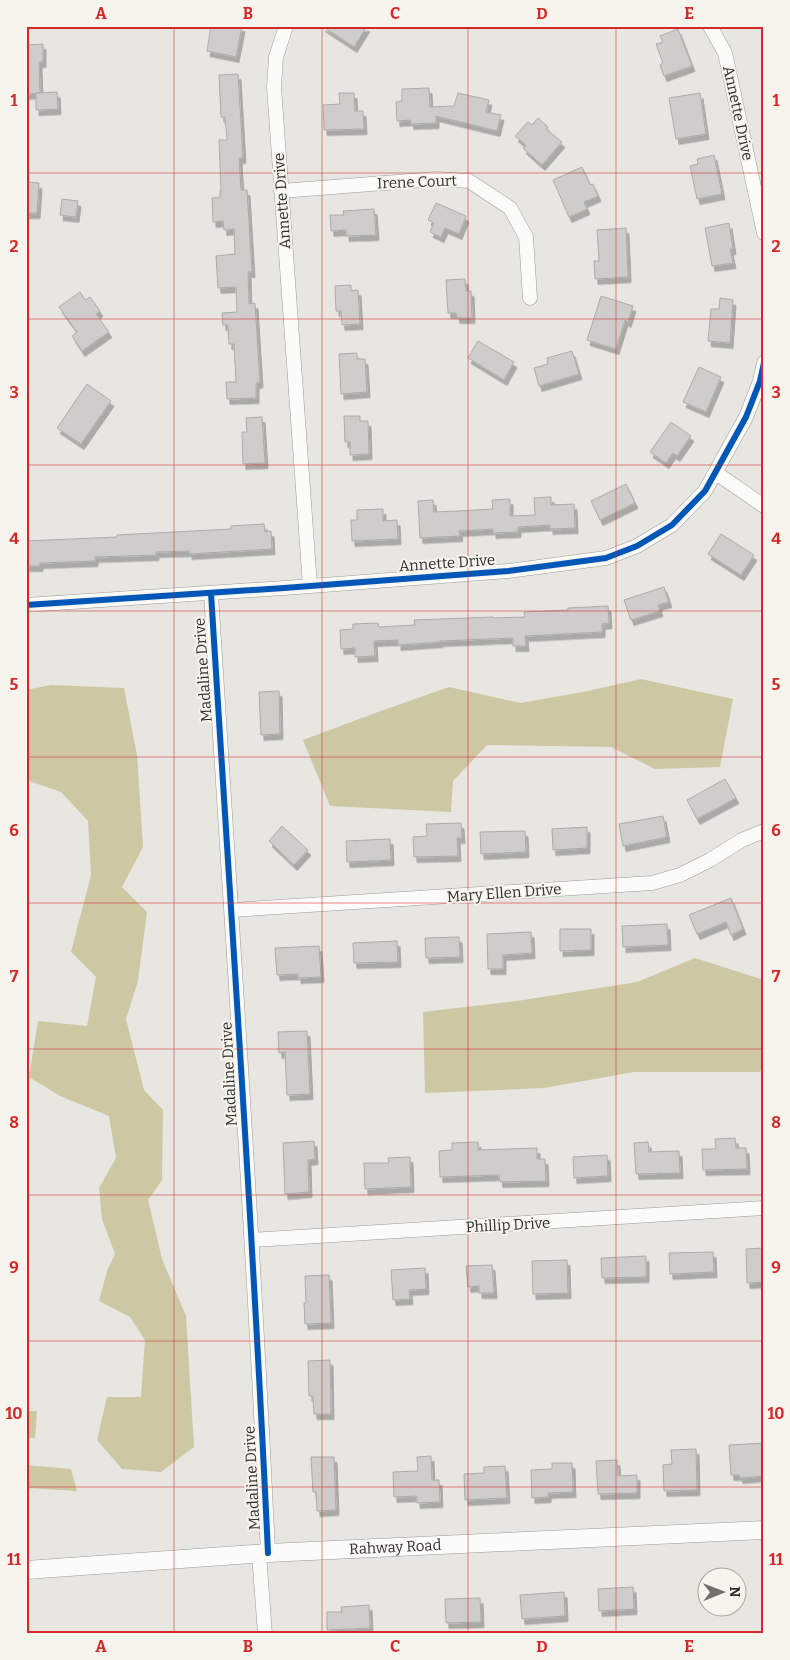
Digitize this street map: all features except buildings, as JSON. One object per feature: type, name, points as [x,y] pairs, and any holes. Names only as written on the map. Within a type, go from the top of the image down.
[{"type":"street","name":"Annette Drive","points":[[286,26],[276,57],[274,87],[310,586]]},
{"type":"street","name":"Annette Drive","points":[[710,26],[725,53],[764,233]]},
{"type":"street","name":"Irene Court","points":[[282,191],[436,179],[469,181],[510,208],[526,237],[530,298]]},
{"type":"street","name":"Annette Drive","points":[[26,605],[310,586],[508,570],[606,558],[637,546],[672,525],[705,491],[746,417],[760,381],[764,363]]},
{"type":"street","points":[[716,473],[764,506]]},
{"type":"street","name":"Madaline Drive","points":[[211,592],[252,1240],[264,1554],[265,1634]]},
{"type":"street","name":"Mary Ellen Drive","points":[[232,910],[652,883],[680,875],[710,860],[742,840],[764,831]]},
{"type":"street","name":"Phillip Drive","points":[[252,1240],[764,1208]]},
{"type":"street","name":"Rahway Road","points":[[26,1570],[264,1554],[764,1530]]},
{"type":"shaded area","points":[[641,679],[733,699],[720,767],[655,769],[611,747],[487,745],[453,781],[451,812],[330,806],[303,740],[449,687],[520,703]]},
{"type":"shaded area","points":[[51,685],[124,688],[137,755],[143,847],[122,887],[147,912],[138,981],[126,1019],[144,1090],[163,1110],[162,1180],[148,1200],[162,1259],[186,1316],[194,1447],[161,1472],[122,1469],[97,1440],[107,1397],[141,1397],[145,1340],[130,1317],[99,1301],[107,1271],[115,1254],[102,1219],[99,1188],[116,1158],[109,1116],[60,1096],[29,1077],[38,1021],[87,1026],[96,977],[71,952],[91,875],[88,821],[61,792],[26,780],[26,690]]},
{"type":"shaded area","points":[[695,958],[764,980],[764,1069],[759,1072],[634,1072],[544,1088],[425,1093],[423,1012],[517,1001],[637,982]]},
{"type":"shaded area","points":[[26,1411],[37,1411],[35,1438],[26,1438]]},
{"type":"shaded area","points":[[26,1465],[71,1469],[77,1491],[26,1488]]},
{"type":"cycle path","points":[[26,605],[508,571],[606,558],[637,546],[672,525],[705,491],[746,417],[760,381],[764,363]]},
{"type":"cycle path","points":[[211,593],[249,1193],[268,1553]]}]
